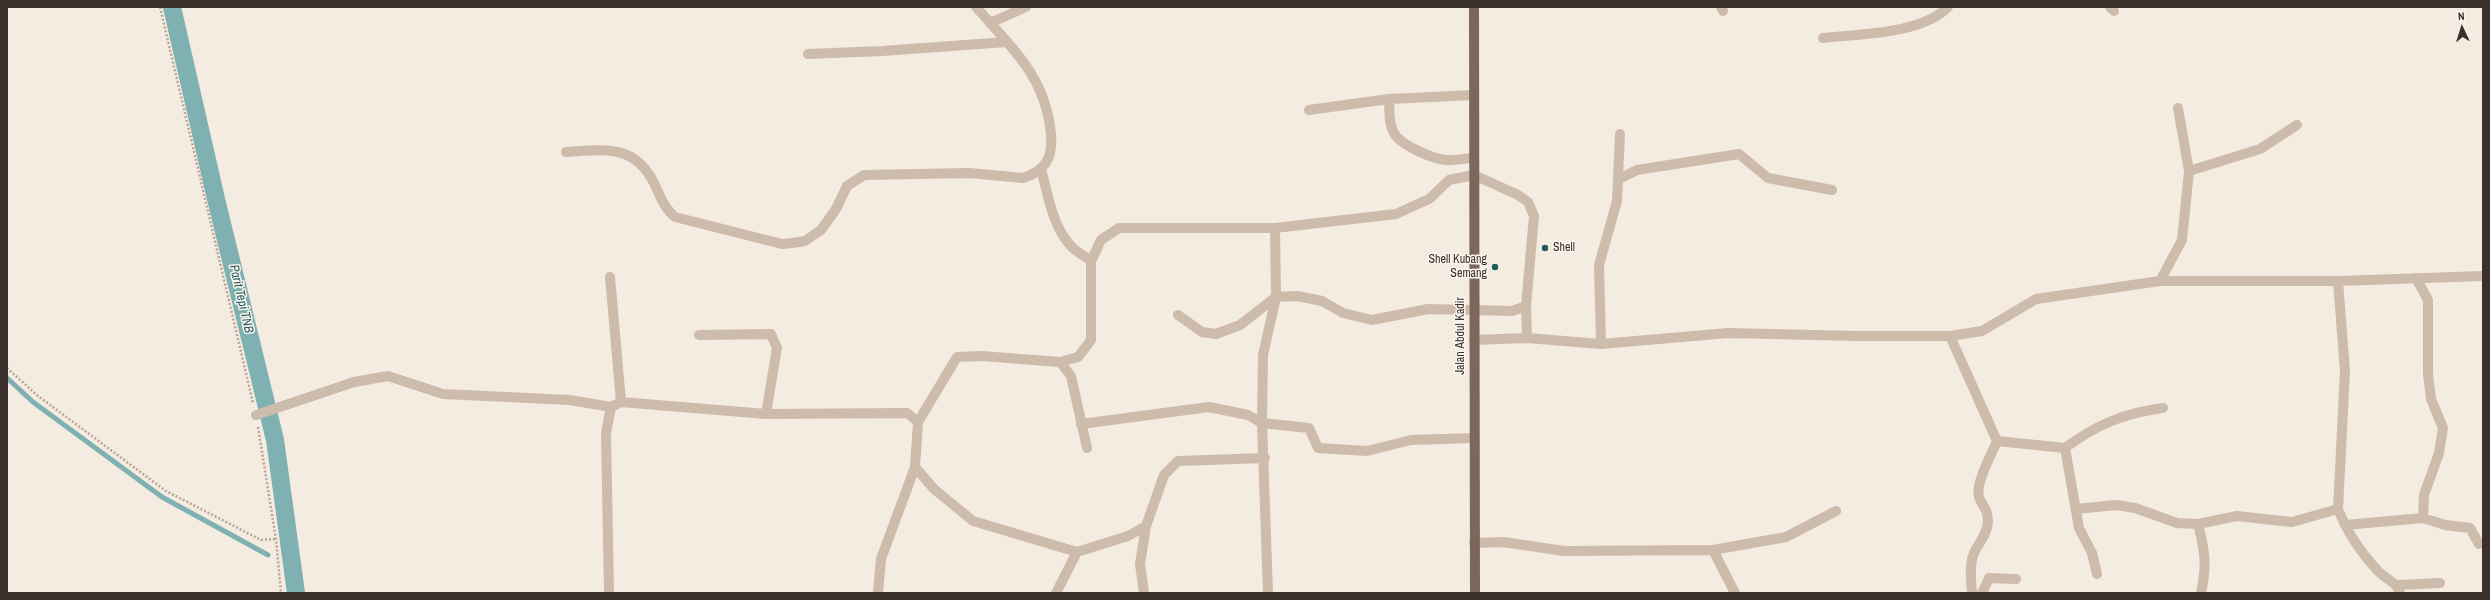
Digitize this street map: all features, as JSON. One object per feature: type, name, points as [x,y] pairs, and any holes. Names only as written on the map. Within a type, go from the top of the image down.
[{"type":"main road","name":"Jalan Abdul Kadir","points":[[1474,7],[1475,593]]},
{"type":"street","points":[[566,152],[618,151],[629,155],[649,174],[665,206],[675,218],[782,244],[805,241],[813,236],[836,209],[847,186],[864,175],[970,173],[1023,178],[1041,169],[1048,163],[1051,154],[1049,111],[1038,82],[1007,42],[976,7]]},
{"type":"street","points":[[990,23],[1026,7]]},
{"type":"street","points":[[1823,38],[1904,28],[1942,14],[1948,7]]},
{"type":"street","points":[[808,54],[1007,42]]},
{"type":"street","points":[[1309,110],[1389,99],[1474,95]]},
{"type":"street","points":[[1389,99],[1390,123],[1394,134],[1400,141],[1417,151],[1445,160],[1474,158]]},
{"type":"street","points":[[2160,280],[2182,240],[2189,171],[2178,108]]},
{"type":"street","points":[[2189,171],[2260,149],[2298,125]]},
{"type":"street","points":[[1601,344],[1599,265],[1617,201],[1620,134]]},
{"type":"street","points":[[1619,179],[1638,170],[1739,154],[1768,178],[1832,190]]},
{"type":"street","points":[[1041,169],[1054,215],[1061,231],[1071,246],[1091,260]]},
{"type":"street","points":[[878,593],[881,559],[916,467],[918,422],[957,356],[981,356],[1060,362],[1078,357],[1091,340],[1091,260],[1101,240],[1119,228],[1275,228],[1396,214],[1429,199],[1449,180],[1474,175],[1518,195],[1528,202],[1534,216],[1526,306],[1527,338]]},
{"type":"street","points":[[1268,593],[1265,458],[1262,423],[1263,355],[1276,297],[1275,228]]},
{"type":"street","points":[[1474,340],[1527,338],[1601,344],[1728,333],[1857,336],[1950,336],[1982,331],[2036,299],[2160,280],[2338,281],[2483,276]]},
{"type":"street","points":[[610,277],[621,402]]},
{"type":"street","points":[[2416,278],[2428,300],[2428,374],[2431,399],[2443,428],[2439,453],[2424,495],[2423,518]]},
{"type":"street","points":[[2338,281],[2345,371],[2338,509],[2345,526],[2380,572],[2398,589],[2440,583]]},
{"type":"street","points":[[1178,315],[1202,332],[1216,334],[1240,325],[1276,297],[1297,296],[1322,301],[1343,313],[1372,320],[1428,309],[1512,311],[1526,306]]},
{"type":"street","points":[[699,335],[771,334],[777,348],[766,414]]},
{"type":"street","points":[[1950,336],[1997,441],[1979,484],[1979,497],[1986,505],[1988,523],[1982,541],[1974,553],[1971,564],[1972,593]]},
{"type":"street","points":[[1060,362],[1071,376],[1087,448]]},
{"type":"street","points":[[258,414],[354,382],[388,376],[443,394],[570,400],[611,407],[621,402],[766,414],[907,413],[918,422]]},
{"type":"street","points":[[609,593],[606,433],[611,407]]},
{"type":"street","points":[[1082,424],[1209,407],[1248,415],[1262,423],[1308,428],[1318,448],[1367,451],[1411,440],[1474,438]]},
{"type":"street","points":[[1997,441],[2065,448],[2089,430],[2133,412],[2163,408]]},
{"type":"street","points":[[2065,448],[2079,528],[2092,553],[2097,574]]},
{"type":"street","points":[[1144,593],[1140,564],[1146,526],[1164,475],[1178,461],[1265,458]]},
{"type":"street","points":[[916,467],[934,489],[973,521],[1077,552],[1128,536],[1146,526]]},
{"type":"street","points":[[2076,509],[2116,505],[2135,508],[2177,523],[2198,524],[2213,519],[2237,516],[2292,522],[2338,509]]},
{"type":"street","points":[[1474,543],[1503,542],[1564,550],[1713,550],[1786,537],[1836,511]]},
{"type":"street","points":[[2345,526],[2423,518],[2445,525],[2470,528],[2479,544]]},
{"type":"street","points":[[2198,524],[2205,551],[2206,564],[2201,593]]},
{"type":"street","points":[[1713,550],[1735,593]]},
{"type":"street","points":[[1056,593],[1077,552]]},
{"type":"street","points":[[1982,593],[1990,578],[2016,579]]},
{"type":"path","points":[[160,7],[258,414],[276,539],[282,593]]},
{"type":"path","points":[[7,368],[38,396],[166,491],[261,540],[276,539]]},
{"type":"waterway","name":"Parit Tepi TNB","points":[[172,7],[216,199],[275,440],[296,593]]},
{"type":"waterway","points":[[7,378],[33,402],[162,497],[268,555]]},
{"type":"place","name":"Shell","points":[[1545,248]]},
{"type":"place","name":"Shell Kubang Semang","points":[[1495,267]]}]
